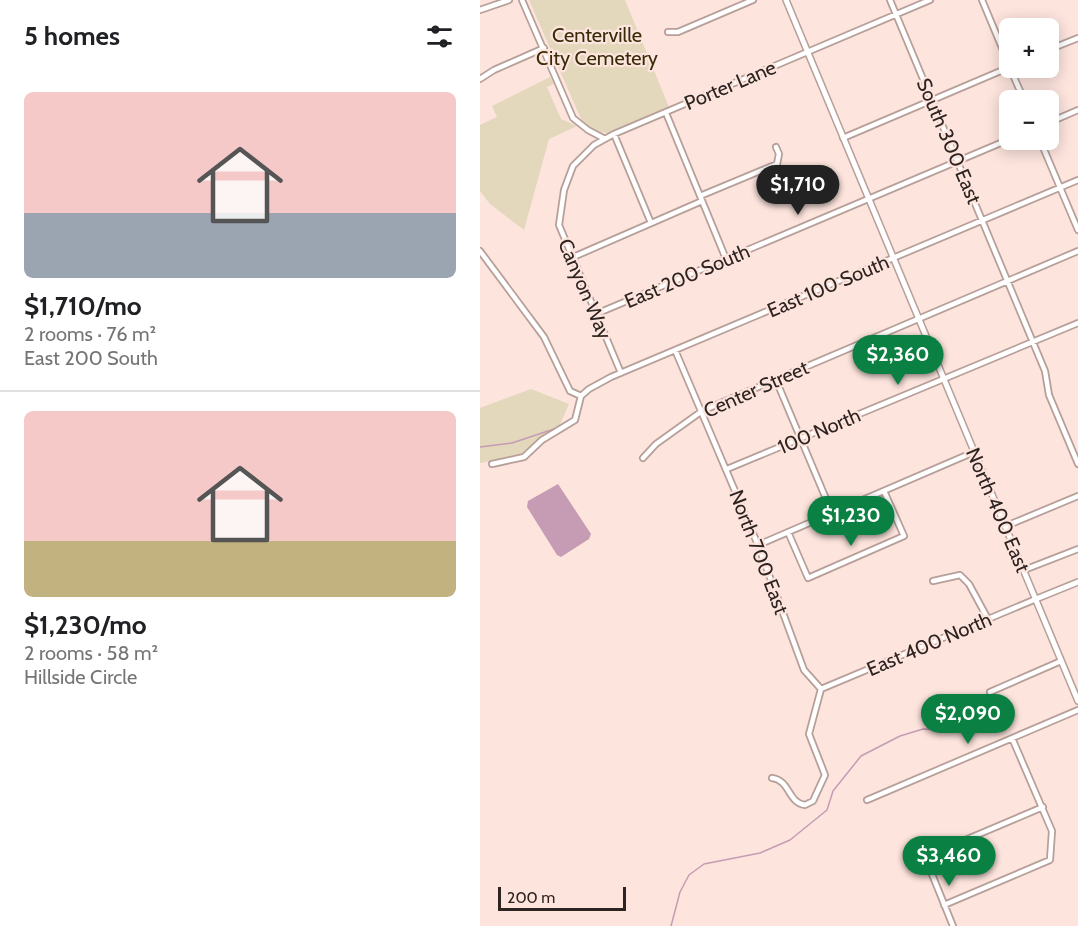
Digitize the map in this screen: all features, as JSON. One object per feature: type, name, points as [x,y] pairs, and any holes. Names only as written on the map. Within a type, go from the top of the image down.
[{"type":"street","points":[[480,10],[509,0]]},
{"type":"street","points":[[522,0],[573,118],[605,139]]},
{"type":"street","points":[[668,32],[679,31],[753,0]]},
{"type":"street","name":"North 400 East","points":[[786,0],[1078,701]]},
{"type":"street","name":"South 300 East","points":[[890,0],[1045,371],[1049,395],[1078,464]]},
{"type":"street","name":"Porter Lane","points":[[563,203],[573,166],[583,154],[614,134],[930,0]]},
{"type":"street","points":[[982,0],[999,41]]},
{"type":"street","points":[[1059,46],[1078,38]]},
{"type":"street","points":[[480,79],[494,70],[544,48]]},
{"type":"street","points":[[843,138],[999,72]]},
{"type":"street","points":[[1059,118],[1078,110]]},
{"type":"street","points":[[666,112],[726,259]]},
{"type":"street","points":[[614,134],[651,223]]},
{"type":"street","name":"East 200 South","points":[[596,314],[999,144]]},
{"type":"street","points":[[572,258],[777,164],[779,154],[776,147]]},
{"type":"street","points":[[1044,150],[1078,230]]},
{"type":"street","name":"East 100 South","points":[[581,396],[589,389],[621,373],[1078,180]]},
{"type":"street","name":"Canyon Way","points":[[563,203],[559,225],[621,373]]},
{"type":"street","points":[[480,251],[544,337],[570,391],[581,396],[575,420],[542,440],[524,457],[492,464]]},
{"type":"street","name":"Center Street","points":[[643,459],[656,444],[702,411],[1078,252]]},
{"type":"street","name":"100 North","points":[[727,469],[1078,322]]},
{"type":"street","name":"North 700 East","points":[[675,350],[758,545],[804,670],[821,689]]},
{"type":"street","points":[[776,380],[832,513]]},
{"type":"street","points":[[758,545],[974,452]]},
{"type":"street","points":[[788,532],[808,578],[904,536],[884,491]]},
{"type":"street","points":[[1006,526],[1078,496]]},
{"type":"street","points":[[1024,570],[1078,549]]},
{"type":"street","points":[[933,580],[960,575],[969,584],[988,620]]},
{"type":"street","points":[[1036,599],[1078,582]]},
{"type":"street","name":"East 400 North","points":[[821,689],[1036,599]]},
{"type":"street","points":[[990,692],[1061,661]]},
{"type":"street","points":[[772,778],[782,781],[798,803],[805,805],[813,801],[825,775],[809,734],[821,689]]},
{"type":"street","points":[[867,800],[1078,710]]},
{"type":"street","points":[[944,905],[1050,860],[1054,839],[1043,807],[1012,738]]},
{"type":"street","points":[[953,926],[925,857],[1043,807]]},
{"type":"green space","name":"Centerville City Cemetery","points":[[529,0],[625,0],[669,107],[609,133],[597,131],[587,125],[581,119]]},
{"type":"green space","points":[[550,77],[554,84],[547,87],[561,119],[577,126],[549,139],[524,230],[490,204],[480,191],[480,125],[497,117],[492,106]]},
{"type":"green space","points":[[531,389],[569,404],[558,429],[527,454],[480,463],[480,408]]},
{"type":"shaded area","points":[[558,484],[591,534],[589,539],[561,557],[557,555],[527,507],[528,501]]},
{"type":"waterway","points":[[480,447],[512,443],[554,429]]},
{"type":"waterway","points":[[671,926],[680,892],[689,875],[704,864],[760,853],[790,840],[827,810],[833,791],[861,756],[900,736],[923,729],[1002,731]]}]
